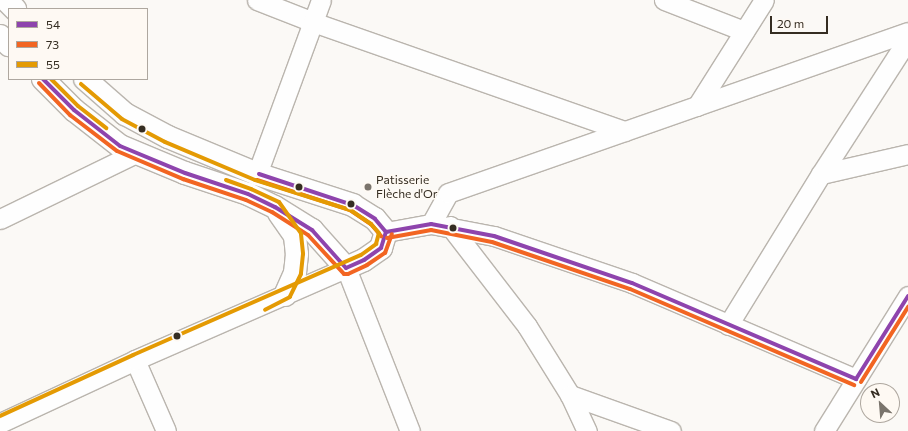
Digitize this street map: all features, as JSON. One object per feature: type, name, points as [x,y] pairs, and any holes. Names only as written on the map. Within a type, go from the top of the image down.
[{"type":"main road","points":[[6,0],[14,8]]},
{"type":"main road","points":[[0,36],[8,44]]},
{"type":"main road","points":[[44,80],[74,110],[120,146],[185,173],[248,194],[275,207],[312,230],[346,268],[364,260],[381,248],[386,232],[375,219],[353,205],[258,174],[168,137],[125,114],[87,80]]},
{"type":"main road","points":[[275,207],[295,236],[297,254],[295,272],[285,295]]},
{"type":"street","points":[[257,0],[313,22],[625,131]]},
{"type":"street","points":[[258,174],[321,0]]},
{"type":"street","points":[[664,0],[744,31]]},
{"type":"street","points":[[697,106],[764,0]]},
{"type":"street","points":[[431,224],[448,193],[908,32]]},
{"type":"street","points":[[728,325],[821,174],[908,39]]},
{"type":"street","points":[[0,219],[136,153]]},
{"type":"street","points":[[821,174],[908,154]]},
{"type":"street","points":[[386,232],[431,224],[450,226],[494,236],[632,283],[856,379]]},
{"type":"street","points":[[450,226],[527,326],[570,394],[587,431]]},
{"type":"street","points":[[0,422],[135,360],[346,268],[410,431]]},
{"type":"street","points":[[824,431],[908,296]]},
{"type":"street","points":[[135,360],[166,431]]},
{"type":"street","points":[[570,394],[671,431]]},
{"type":"transit line","name":"54","points":[[44,80],[74,110],[120,146],[185,173],[248,194],[275,207],[312,230],[346,268],[364,260],[381,248],[386,232]]},
{"type":"transit line","name":"55","points":[[52,80],[78,106],[106,128]]},
{"type":"transit line","name":"73","points":[[39,83],[70,115],[117,151],[183,179],[246,200],[272,212],[308,235],[344,274],[348,274],[367,265],[385,253],[392,234]]},
{"type":"transit line","name":"55","points":[[0,416],[133,355],[361,255],[376,244],[379,233],[371,224],[350,210],[255,180],[165,142],[122,119],[81,84]]},
{"type":"transit line","name":"54","points":[[259,174],[353,205],[375,219],[386,232]]},
{"type":"transit line","name":"55","points":[[226,180],[251,189],[279,202],[301,234],[303,254],[301,274],[290,297],[265,310]]},
{"type":"transit line","name":"73","points":[[257,180],[350,210],[371,224],[381,236]]},
{"type":"transit line","name":"54","points":[[386,232],[431,224],[494,236],[632,283],[856,379]]},
{"type":"transit line","name":"73","points":[[387,238],[431,230],[492,242],[630,289],[854,385]]},
{"type":"transit line","name":"54","points":[[856,379],[908,296]]},
{"type":"transit line","name":"73","points":[[861,382],[908,307]]},
{"type":"place","name":"Patisserie Flèche d'Or","points":[[368,187]]}]
